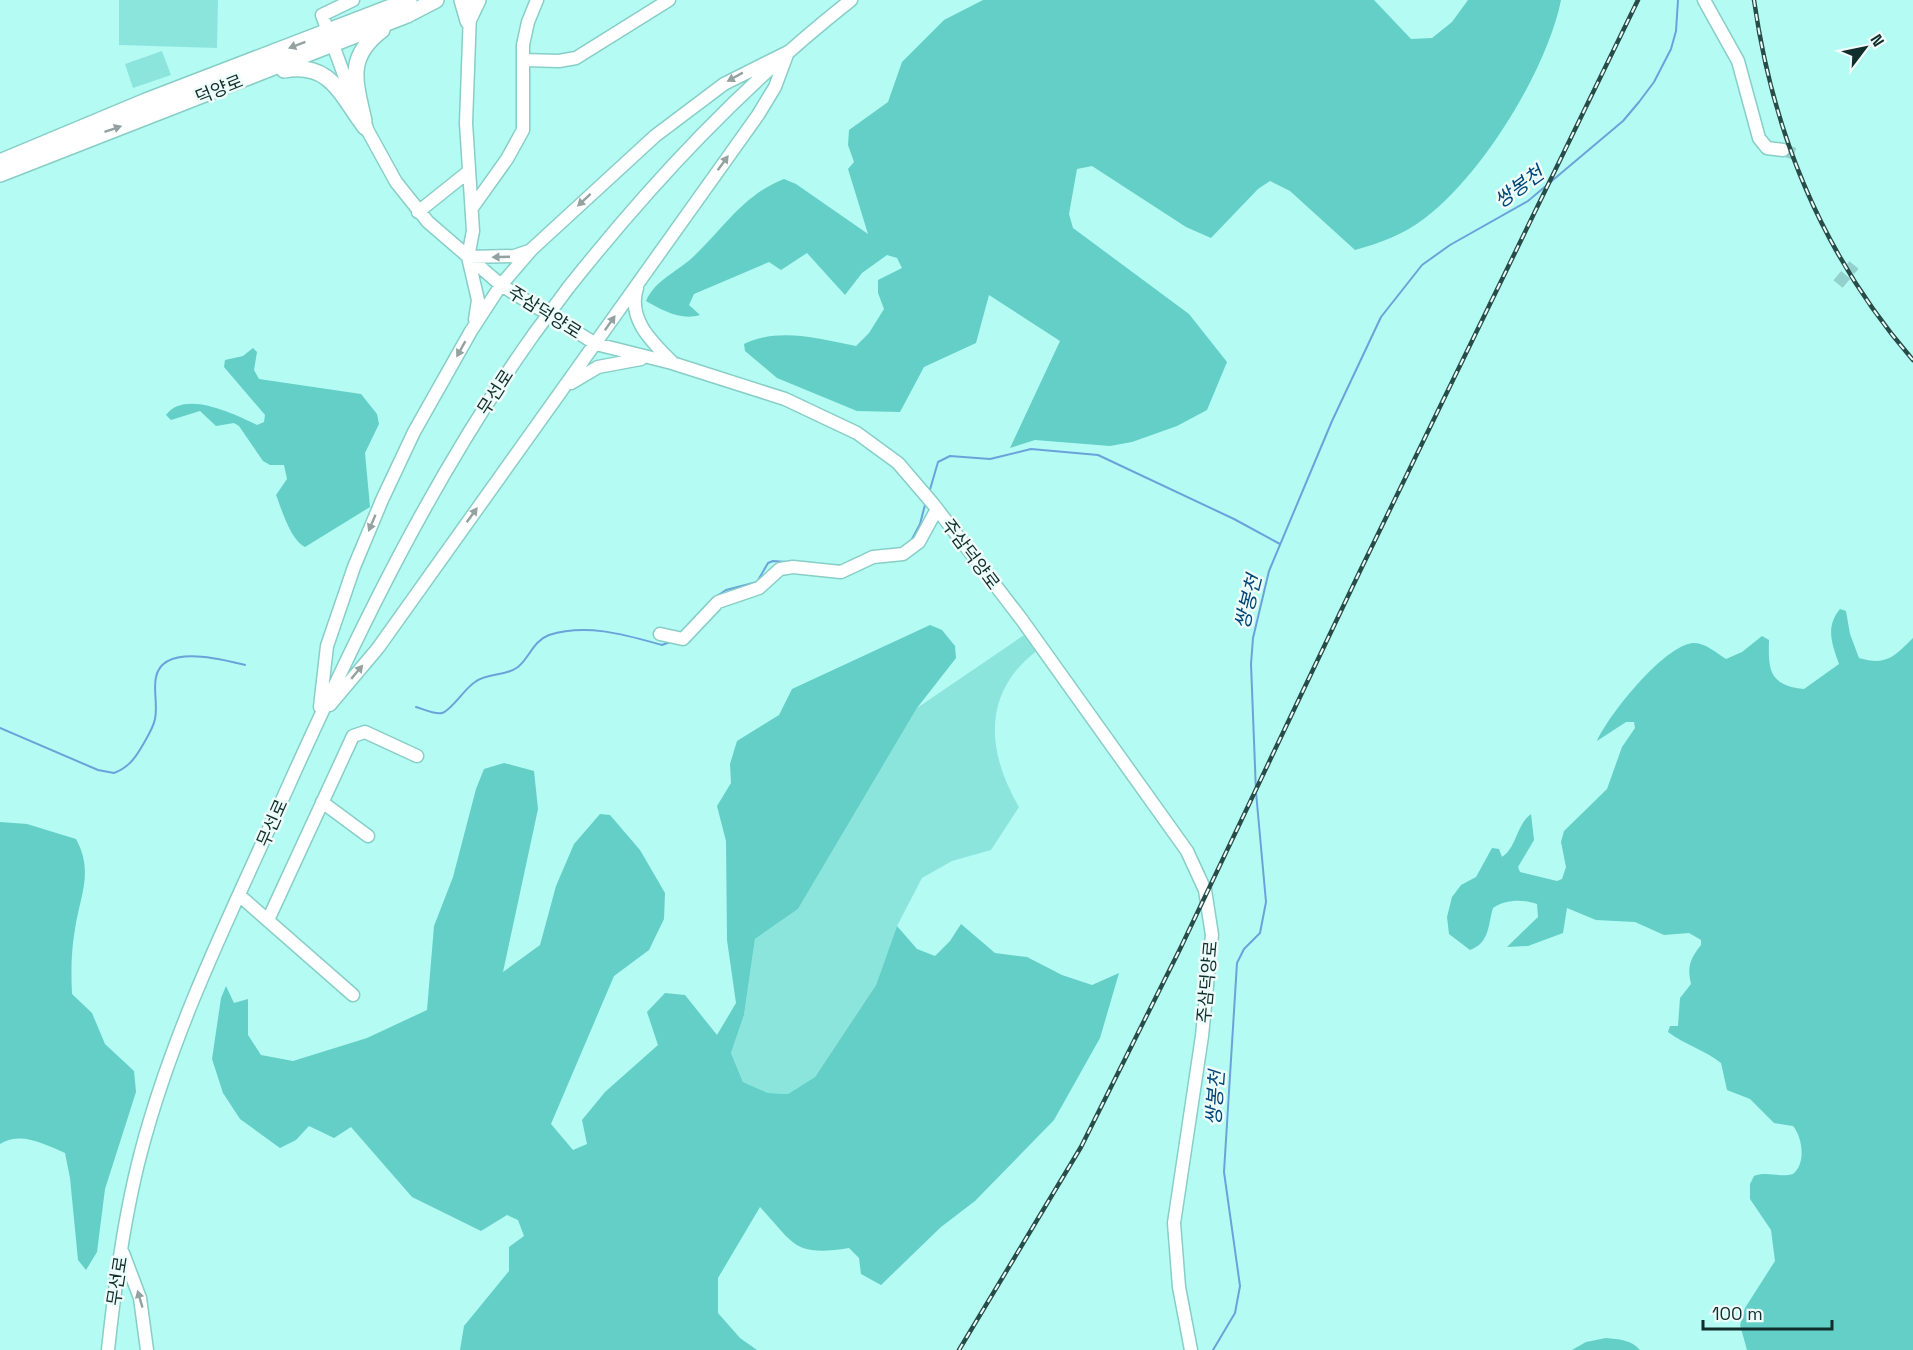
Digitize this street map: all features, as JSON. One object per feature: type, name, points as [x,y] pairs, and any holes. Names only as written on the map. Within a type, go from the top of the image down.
[{"type":"main road","name":"덕양로","points":[[0,174],[150,108],[252,76],[409,0]]},
{"type":"main road","name":"덕양로","points":[[0,162],[330,39],[394,20],[436,0]]},
{"type":"main road","points":[[462,0],[468,21]]},
{"type":"main road","points":[[468,21],[478,0]]},
{"type":"main road","points":[[365,127],[357,83],[356,60],[366,44],[394,20]]},
{"type":"main road","points":[[252,76],[299,67],[315,69],[331,82],[365,127]]},
{"type":"street","name":"주삼덕양로","points":[[353,0],[322,15],[365,127],[396,182],[418,212],[501,285],[596,344],[672,363],[785,399],[827,417],[881,449],[923,490],[1030,631],[1168,822],[1192,860],[1205,890],[1211,921],[1212,956],[1174,1223],[1178,1275],[1191,1350]]},
{"type":"street","points":[[471,331],[478,307],[468,257],[473,234],[466,123],[468,21],[473,0]]},
{"type":"street","points":[[472,208],[507,159],[523,130],[525,32],[537,0]]},
{"type":"street","points":[[523,60],[559,61],[576,58],[667,0]]},
{"type":"street","points":[[319,717],[327,646],[354,567],[414,432],[471,331],[501,285],[532,249],[647,143],[709,94],[740,75],[788,52],[851,0]]},
{"type":"street","points":[[1704,0],[1738,61],[1759,138],[1767,148],[1783,150]]},
{"type":"street","points":[[319,717],[378,648],[768,101],[788,52]]},
{"type":"street","name":"무선로","points":[[108,1350],[130,1199],[156,1105],[185,1024],[239,895],[372,605],[429,498],[486,405],[568,288],[623,219],[681,154],[788,52]]},
{"type":"street","points":[[418,212],[468,172]]},
{"type":"street","points":[[468,257],[518,256],[532,249]]},
{"type":"street","points":[[638,283],[634,302],[640,324],[649,339],[672,363]]},
{"type":"street","points":[[562,390],[598,367],[649,358]]},
{"type":"street","points":[[660,634],[681,639],[687,636],[718,602],[759,588],[780,569],[793,567],[841,572],[873,557],[903,554],[919,542],[936,507]]},
{"type":"street","points":[[268,920],[352,738],[358,732],[365,732],[417,756]]},
{"type":"street","points":[[322,802],[368,836]]},
{"type":"street","points":[[239,895],[353,995]]},
{"type":"street","points":[[122,1251],[140,1298],[147,1350]]},
{"type":"shaded area","points":[[119,0],[218,0],[217,48],[119,45]]},
{"type":"shaded area","points":[[983,0],[1374,0],[1411,39],[1432,38],[1452,22],[1468,0],[1561,0],[1542,58],[1509,119],[1489,149],[1447,199],[1417,224],[1391,238],[1355,250],[1290,191],[1270,181],[1258,189],[1211,238],[1186,227],[1092,166],[1077,169],[1069,214],[1073,228],[1189,314],[1227,362],[1207,410],[1177,426],[1132,442],[1110,446],[1035,440],[1010,448],[1060,341],[989,295],[976,343],[924,367],[900,412],[857,411],[777,378],[745,351],[744,344],[757,339],[785,335],[856,346],[869,333],[884,309],[878,293],[878,280],[902,268],[897,258],[887,255],[862,273],[845,295],[807,253],[781,270],[769,262],[694,294],[689,305],[700,315],[679,316],[646,301],[655,287],[687,263],[745,203],[784,179],[796,184],[868,234],[848,169],[854,162],[848,145],[849,130],[888,102],[902,62],[944,20]]},
{"type":"shaded area","points":[[162,51],[171,75],[133,88],[125,64]]},
{"type":"shaded area","points":[[253,348],[257,352],[254,370],[259,379],[361,394],[377,414],[379,424],[365,453],[370,507],[305,547],[291,531],[276,495],[287,479],[284,465],[270,465],[263,461],[239,426],[234,423],[216,426],[200,411],[171,420],[166,415],[185,404],[198,404],[211,406],[257,425],[264,422],[265,415],[224,367],[225,360],[243,356]]},
{"type":"shaded area","points":[[1840,609],[1846,611],[1850,634],[1859,658],[1876,661],[1889,658],[1913,638],[1913,1350],[1747,1350],[1740,1325],[1745,1308],[1775,1261],[1771,1230],[1750,1199],[1750,1184],[1754,1176],[1793,1174],[1800,1164],[1802,1151],[1799,1137],[1793,1126],[1774,1123],[1750,1099],[1727,1090],[1721,1063],[1668,1032],[1670,1026],[1678,1026],[1680,998],[1691,984],[1690,963],[1701,945],[1701,940],[1689,933],[1664,935],[1635,922],[1596,920],[1567,908],[1563,933],[1528,946],[1507,947],[1538,917],[1537,904],[1515,901],[1493,908],[1485,938],[1477,947],[1470,950],[1449,934],[1447,917],[1452,897],[1461,885],[1476,877],[1492,848],[1499,849],[1502,857],[1507,853],[1522,824],[1531,814],[1534,840],[1518,867],[1520,872],[1557,881],[1562,879],[1566,867],[1561,842],[1564,831],[1607,789],[1622,747],[1635,728],[1634,722],[1626,722],[1597,741],[1624,700],[1667,656],[1681,647],[1697,643],[1710,648],[1726,659],[1742,652],[1762,636],[1769,640],[1769,661],[1773,675],[1784,684],[1804,689],[1839,664],[1832,643],[1831,629]]},
{"type":"shaded area","points":[[930,625],[942,630],[955,646],[956,658],[917,708],[798,909],[755,939],[744,1015],[731,1053],[743,1082],[768,1093],[788,1094],[815,1077],[876,985],[897,926],[917,949],[935,956],[950,941],[961,924],[995,953],[1027,957],[1062,975],[1092,985],[1119,973],[1100,1038],[1054,1120],[975,1201],[941,1227],[881,1285],[861,1274],[859,1258],[849,1248],[816,1250],[796,1244],[760,1207],[718,1278],[718,1313],[740,1338],[757,1350],[460,1350],[464,1326],[509,1271],[509,1247],[524,1236],[518,1220],[507,1215],[481,1231],[412,1197],[351,1127],[334,1138],[309,1126],[296,1140],[280,1148],[240,1119],[223,1093],[212,1059],[221,998],[226,986],[234,1003],[248,999],[248,1035],[261,1055],[293,1061],[367,1038],[427,1010],[434,926],[453,877],[476,789],[484,769],[504,763],[534,771],[538,809],[503,972],[540,945],[556,886],[574,844],[600,814],[610,815],[640,850],[665,893],[664,919],[649,950],[614,976],[551,1124],[573,1150],[587,1144],[582,1120],[605,1092],[658,1045],[647,1012],[665,993],[685,995],[717,1035],[736,1003],[727,940],[726,841],[717,806],[731,783],[730,764],[737,741],[779,715],[792,689]]},
{"type":"shaded area","points":[[1030,631],[1042,647],[1022,664],[1008,682],[999,701],[995,721],[1000,763],[1019,807],[991,850],[952,861],[922,878],[897,926],[876,985],[815,1077],[788,1094],[768,1093],[743,1082],[731,1053],[744,1015],[755,939],[798,909],[917,708]]},
{"type":"shaded area","points":[[0,822],[27,824],[76,839],[84,862],[85,873],[73,946],[72,994],[92,1013],[105,1044],[134,1071],[136,1092],[105,1189],[97,1252],[86,1270],[78,1260],[70,1178],[65,1153],[32,1140],[8,1140],[0,1144]]},
{"type":"shaded area","points":[[1606,1338],[1629,1342],[1640,1350],[1572,1350],[1586,1342]]},
{"type":"waterway","name":"쌍봉천","points":[[1213,1350],[1235,1313],[1240,1286],[1224,1172],[1237,963],[1244,949],[1260,933],[1266,902],[1256,792],[1251,664],[1253,638],[1269,571],[1332,421],[1381,317],[1422,265],[1450,245],[1528,201],[1623,121],[1654,82],[1671,49],[1676,31],[1678,0]]},
{"type":"waterway","points":[[929,493],[938,462],[950,456],[990,459],[1031,449],[1098,455],[1234,519],[1280,544]]},
{"type":"waterway","points":[[911,541],[920,524],[926,501]]},
{"type":"waterway","points":[[714,598],[726,590],[757,582],[768,563],[773,561],[843,566]]},
{"type":"waterway","points":[[416,707],[436,713],[446,711],[480,679],[518,667],[535,645],[549,635],[592,630],[620,634],[662,645],[670,642]]},
{"type":"waterway","points":[[0,728],[98,770],[114,773],[133,760],[153,726],[156,714],[155,682],[161,667],[170,660],[195,656],[245,665]]},
{"type":"tunnel","points":[[1783,150],[1798,155]]},
{"type":"tunnel","points":[[1838,284],[1854,265]]},
{"type":"railway","points":[[959,1350],[1081,1147],[1181,947],[1360,571],[1638,0]]},
{"type":"railway","points":[[1754,0],[1774,99],[1807,192],[1853,279],[1881,320],[1913,360]]}]
